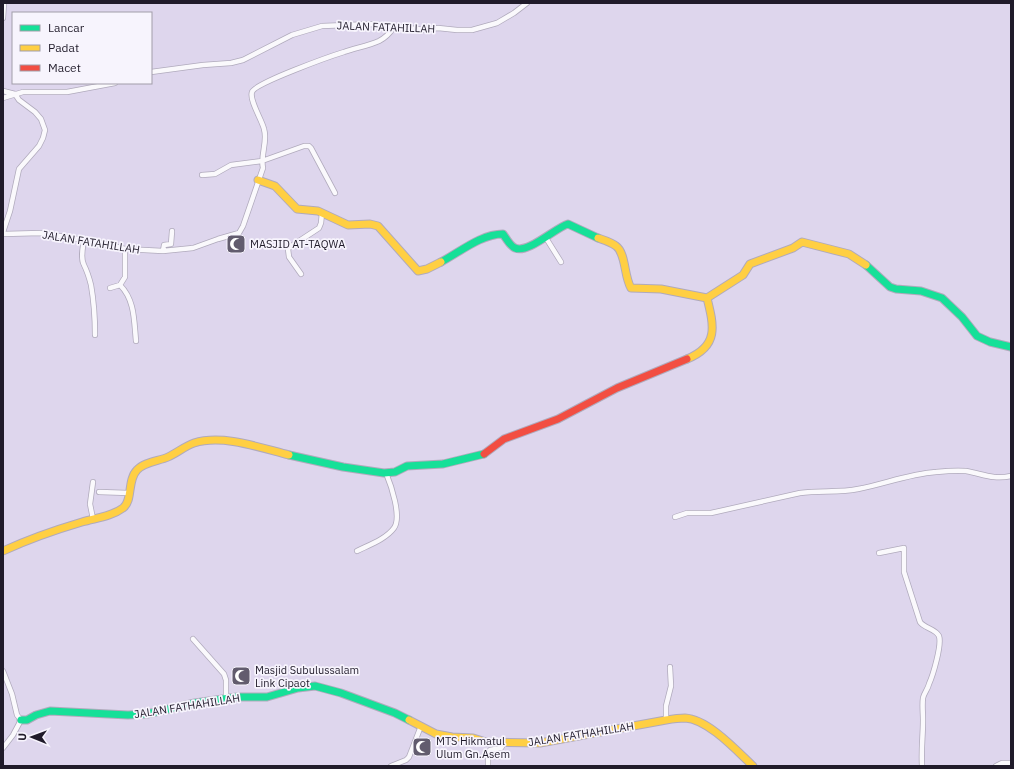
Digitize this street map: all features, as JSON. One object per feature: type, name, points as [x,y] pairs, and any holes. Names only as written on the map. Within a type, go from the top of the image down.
[{"type":"street","points":[[3,18],[4,3]]},
{"type":"street","name":"JALAN FATAHILLAH","points":[[152,72],[231,63],[243,60],[292,35],[322,26],[360,24],[425,30],[438,28],[472,30],[497,23],[527,3]]},
{"type":"street","name":"JALAN FATAHILLAH","points":[[3,233],[41,234],[84,240],[125,249],[163,251],[193,248],[218,238],[239,233],[243,226],[263,168],[264,130],[251,92],[259,85],[276,78],[344,52],[380,41],[394,27]]},
{"type":"street","points":[[3,98],[23,92],[67,92],[110,84]]},
{"type":"street","points":[[3,91],[15,94],[19,100],[38,116],[43,122],[45,130],[39,146],[19,169],[9,215],[3,233]]},
{"type":"street","points":[[202,175],[215,174],[231,165],[262,161],[304,146],[309,146],[335,193]]},
{"type":"street","points":[[258,180],[275,186],[297,209],[314,210],[348,225],[359,226],[370,224],[378,226],[418,271],[424,270],[474,244],[498,234],[503,234],[516,250],[522,250],[546,238],[563,226],[571,225],[617,246],[622,252],[628,282],[631,288],[666,290],[707,298],[743,275],[750,264],[793,248],[802,242],[849,254],[865,264],[890,287],[922,291],[942,298],[962,317],[977,336],[990,342],[1011,347]]},
{"type":"street","points":[[301,274],[289,257],[288,249],[319,228],[322,213]]},
{"type":"street","points":[[163,251],[164,245],[171,244],[172,231]]},
{"type":"street","points":[[546,238],[560,262]]},
{"type":"street","points":[[84,240],[82,252],[83,264],[87,269],[91,284],[95,335]]},
{"type":"street","points":[[120,286],[126,274],[125,249]]},
{"type":"street","points":[[110,288],[120,286]]},
{"type":"street","points":[[120,286],[128,295],[132,306],[136,341]]},
{"type":"street","points":[[3,551],[29,539],[122,510],[125,506],[129,493],[132,477],[138,469],[169,457],[194,443],[205,440],[240,443],[343,467],[386,473],[395,472],[407,466],[443,464],[482,455],[504,439],[558,419],[617,388],[698,355],[706,348],[713,333],[707,298]]},
{"type":"street","points":[[675,517],[687,513],[711,513],[800,493],[858,489],[893,480],[935,472],[966,472],[998,478],[1011,476]]},
{"type":"street","points":[[357,551],[380,539],[395,525],[396,518],[394,498],[386,473]]},
{"type":"street","points":[[92,482],[90,504],[93,519]]},
{"type":"street","points":[[99,492],[129,493]]},
{"type":"street","points":[[879,553],[904,549],[904,572],[920,622],[922,625],[939,636],[936,662],[931,680],[923,698],[921,744],[922,766]]},
{"type":"street","points":[[193,639],[224,674],[226,680],[226,698]]},
{"type":"street","points":[[666,720],[666,706],[671,686],[670,668]]},
{"type":"street","points":[[3,671],[12,694],[17,715],[21,720],[13,735],[3,748]]},
{"type":"street","name":"JALAN FATHAHILLAH","points":[[21,720],[27,720],[40,713],[50,711],[128,715],[147,714],[195,703],[226,698],[242,696],[267,697],[298,688],[320,687],[353,697],[394,713],[436,734],[452,737],[473,738],[486,742],[540,743],[666,720],[686,718],[703,724],[718,733],[753,766]]},
{"type":"street","points":[[391,766],[410,757],[421,726]]},
{"type":"street","points":[[488,766],[490,750],[501,748],[504,743]]},
{"type":"street","points":[[996,766],[1002,763],[1011,763]]},
{"type":"traffic: fast","points":[[441,262],[471,244],[495,235],[503,234],[511,246],[520,249],[534,244],[568,224],[598,238]]},
{"type":"traffic: fast","points":[[866,265],[890,287],[896,289],[921,291],[942,298],[962,317],[977,336],[990,342],[1011,347]]},
{"type":"traffic: fast","points":[[289,455],[343,467],[384,473],[395,472],[407,466],[443,464],[484,454]]},
{"type":"traffic: fast","points":[[21,720],[27,720],[36,715],[50,711],[128,715],[147,714],[195,703],[237,697],[267,697],[298,688],[315,686],[341,693],[395,713],[409,720]]},
{"type":"traffic: slow","points":[[258,180],[275,186],[297,209],[318,211],[348,225],[370,224],[378,226],[418,271],[427,269],[441,262]]},
{"type":"traffic: slow","points":[[598,238],[612,243],[619,249],[622,254],[627,278],[631,288],[661,289],[707,298],[743,275],[750,264],[793,248],[802,242],[849,254],[866,265]]},
{"type":"traffic: slow","points":[[687,359],[705,348],[712,334],[711,318],[707,298]]},
{"type":"traffic: slow","points":[[3,551],[52,532],[118,511],[126,505],[132,479],[140,467],[168,457],[194,443],[217,440],[229,441],[289,455]]},
{"type":"traffic: slow","points":[[409,720],[436,734],[452,737],[473,738],[486,742],[540,743],[666,720],[685,718],[703,724],[722,737],[753,766]]},
{"type":"traffic: jam","points":[[484,454],[504,439],[558,419],[617,388],[687,359]]},
{"type":"place","name":"MASJID AT-TAQWA","points":[[236,244]]},
{"type":"place","name":"Masjid Subulussalam Link Cipaot","points":[[241,676]]},
{"type":"place","name":"MTS Hikmatul Ulum Gn.Asem","points":[[422,747]]}]
